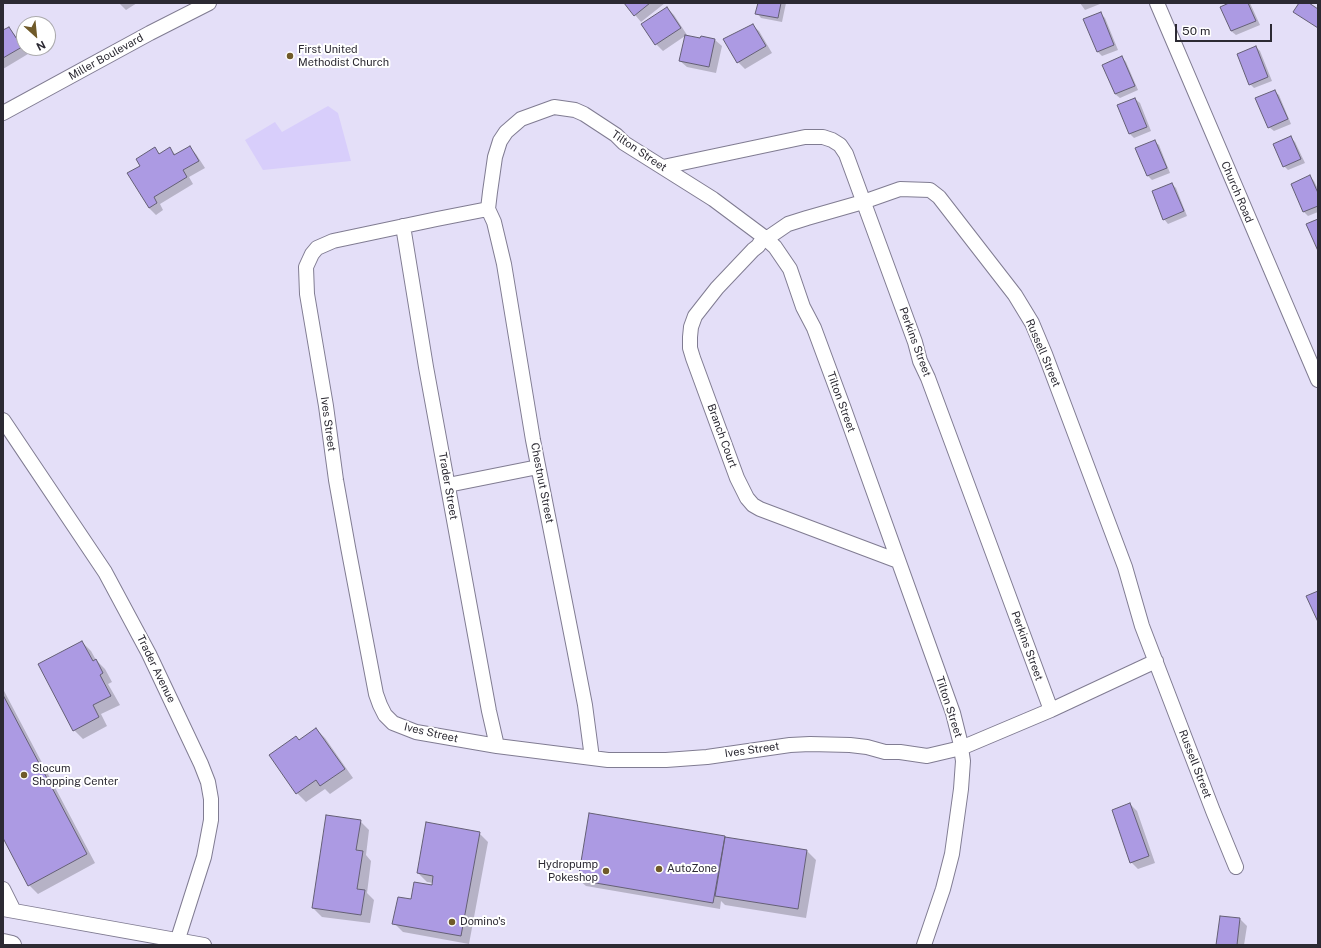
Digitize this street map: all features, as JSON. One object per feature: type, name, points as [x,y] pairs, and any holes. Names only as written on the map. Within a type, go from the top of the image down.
[{"type":"main road","points":[[3,943],[12,945]]},
{"type":"street","name":"Miller Boulevard","points":[[3,113],[208,3]]},
{"type":"street","name":"Church Road","points":[[1157,3],[1318,380]]},
{"type":"street","name":"Tilton Street","points":[[488,209],[495,157],[506,132],[521,119],[554,107],[576,110],[616,135],[624,143],[713,200],[764,237],[775,247],[790,269],[803,307],[814,328],[844,409],[952,713],[961,748],[963,761],[961,789],[952,854],[943,889],[924,945]]},
{"type":"street","name":"Perkins Street","points":[[663,167],[795,138],[824,137],[840,145],[846,154],[915,342],[920,361],[928,378],[1051,710]]},
{"type":"street","name":"Russell Street","points":[[764,237],[769,237],[788,224],[863,202],[900,188],[930,190],[939,197],[1014,295],[1032,323],[1045,354],[1125,567],[1142,626],[1236,867]]},
{"type":"street","name":"Ives Street","points":[[488,209],[333,241],[317,248],[312,254],[306,267],[307,294],[326,406],[336,480],[376,694],[385,715],[393,723],[416,732],[497,746],[592,758],[646,761],[666,760],[790,745],[810,744],[850,745],[867,747],[885,752],[900,752],[927,756],[961,748],[1051,710]]},
{"type":"street","name":"Chestnut Street","points":[[488,209],[494,222],[504,264],[538,467],[585,705],[592,758]]},
{"type":"street","name":"Trader Street","points":[[403,226],[426,367],[489,711],[497,746]]},
{"type":"street","name":"Branch Court","points":[[764,237],[758,246],[717,288],[695,316],[691,327],[690,348],[693,358],[737,478],[747,498],[753,505],[760,509],[898,561]]},
{"type":"street","name":"Trader Avenue","points":[[3,420],[105,572],[149,654],[208,782],[211,799],[211,820],[204,857],[176,942]]},
{"type":"street","points":[[448,485],[538,467]]},
{"type":"street","points":[[1051,710],[1156,661]]},
{"type":"street","points":[[3,889],[8,910],[176,942],[204,945]]},
{"type":"shaded area","points":[[328,106],[338,113],[351,161],[263,170],[245,140],[275,122],[282,132]]},
{"type":"building","points":[[624,3],[650,3],[634,16]]},
{"type":"building","points":[[758,3],[781,3],[778,18],[755,14]]},
{"type":"building","points":[[1229,3],[1248,3],[1256,21],[1231,31],[1220,7]]},
{"type":"building","points":[[1299,3],[1309,3],[1318,9],[1318,28],[1293,12]]},
{"type":"building","points":[[667,7],[681,28],[655,45],[641,24]]},
{"type":"building","points":[[1101,12],[1114,45],[1097,52],[1083,19]]},
{"type":"building","points":[[753,24],[766,46],[737,63],[723,39]]},
{"type":"building","points":[[9,27],[16,38],[16,50],[3,58],[3,30]]},
{"type":"building","points":[[685,35],[715,39],[709,67],[679,61]]},
{"type":"building","points":[[1256,46],[1268,77],[1249,85],[1237,54]]},
{"type":"building","points":[[1122,56],[1135,86],[1115,94],[1102,65]]},
{"type":"building","points":[[1275,90],[1288,119],[1268,128],[1255,98]]},
{"type":"building","points":[[1135,98],[1147,127],[1129,134],[1117,105]]},
{"type":"building","points":[[1291,136],[1301,159],[1283,167],[1273,144]]},
{"type":"building","points":[[1155,140],[1167,168],[1147,176],[1135,148]]},
{"type":"building","points":[[190,146],[199,161],[183,170],[187,177],[154,197],[157,203],[149,208],[127,173],[140,166],[136,159],[155,147],[159,154],[170,147],[174,155]]},
{"type":"building","points":[[1310,175],[1318,193],[1318,206],[1303,212],[1291,184]]},
{"type":"building","points":[[1172,183],[1184,211],[1163,220],[1152,191]]},
{"type":"building","points":[[1318,219],[1318,251],[1306,224]]},
{"type":"building","points":[[1318,591],[1318,622],[1306,596]]},
{"type":"building","points":[[82,641],[93,661],[96,659],[103,673],[100,675],[111,696],[93,705],[99,717],[73,731],[38,664]]},
{"type":"building","name":"Slocum Shopping Center","points":[[3,695],[87,854],[28,886],[3,838]]},
{"type":"building","points":[[316,728],[345,769],[320,786],[316,780],[296,794],[269,755],[296,736],[299,740]]},
{"type":"building","points":[[1130,803],[1149,856],[1130,863],[1112,810]]},
{"type":"building","points":[[589,813],[725,836],[713,903],[578,880]]},
{"type":"building","points":[[326,815],[361,820],[356,850],[363,851],[357,889],[365,890],[361,915],[312,908]]},
{"type":"building","points":[[426,822],[480,832],[461,936],[392,924],[398,897],[411,899],[414,882],[432,885],[433,876],[417,873]]},
{"type":"building","points":[[725,837],[807,850],[798,909],[715,896]]},
{"type":"building","points":[[1220,916],[1240,918],[1237,945],[1216,945]]},
{"type":"place","name":"First United Methodist Church","points":[[290,56]]},
{"type":"place","name":"Slocum Shopping Center","points":[[24,775]]},
{"type":"place","name":"AutoZone","points":[[659,869]]},
{"type":"place","name":"Hydropump Pokeshop","points":[[606,871]]},
{"type":"place","name":"Domino's","points":[[452,922]]}]
